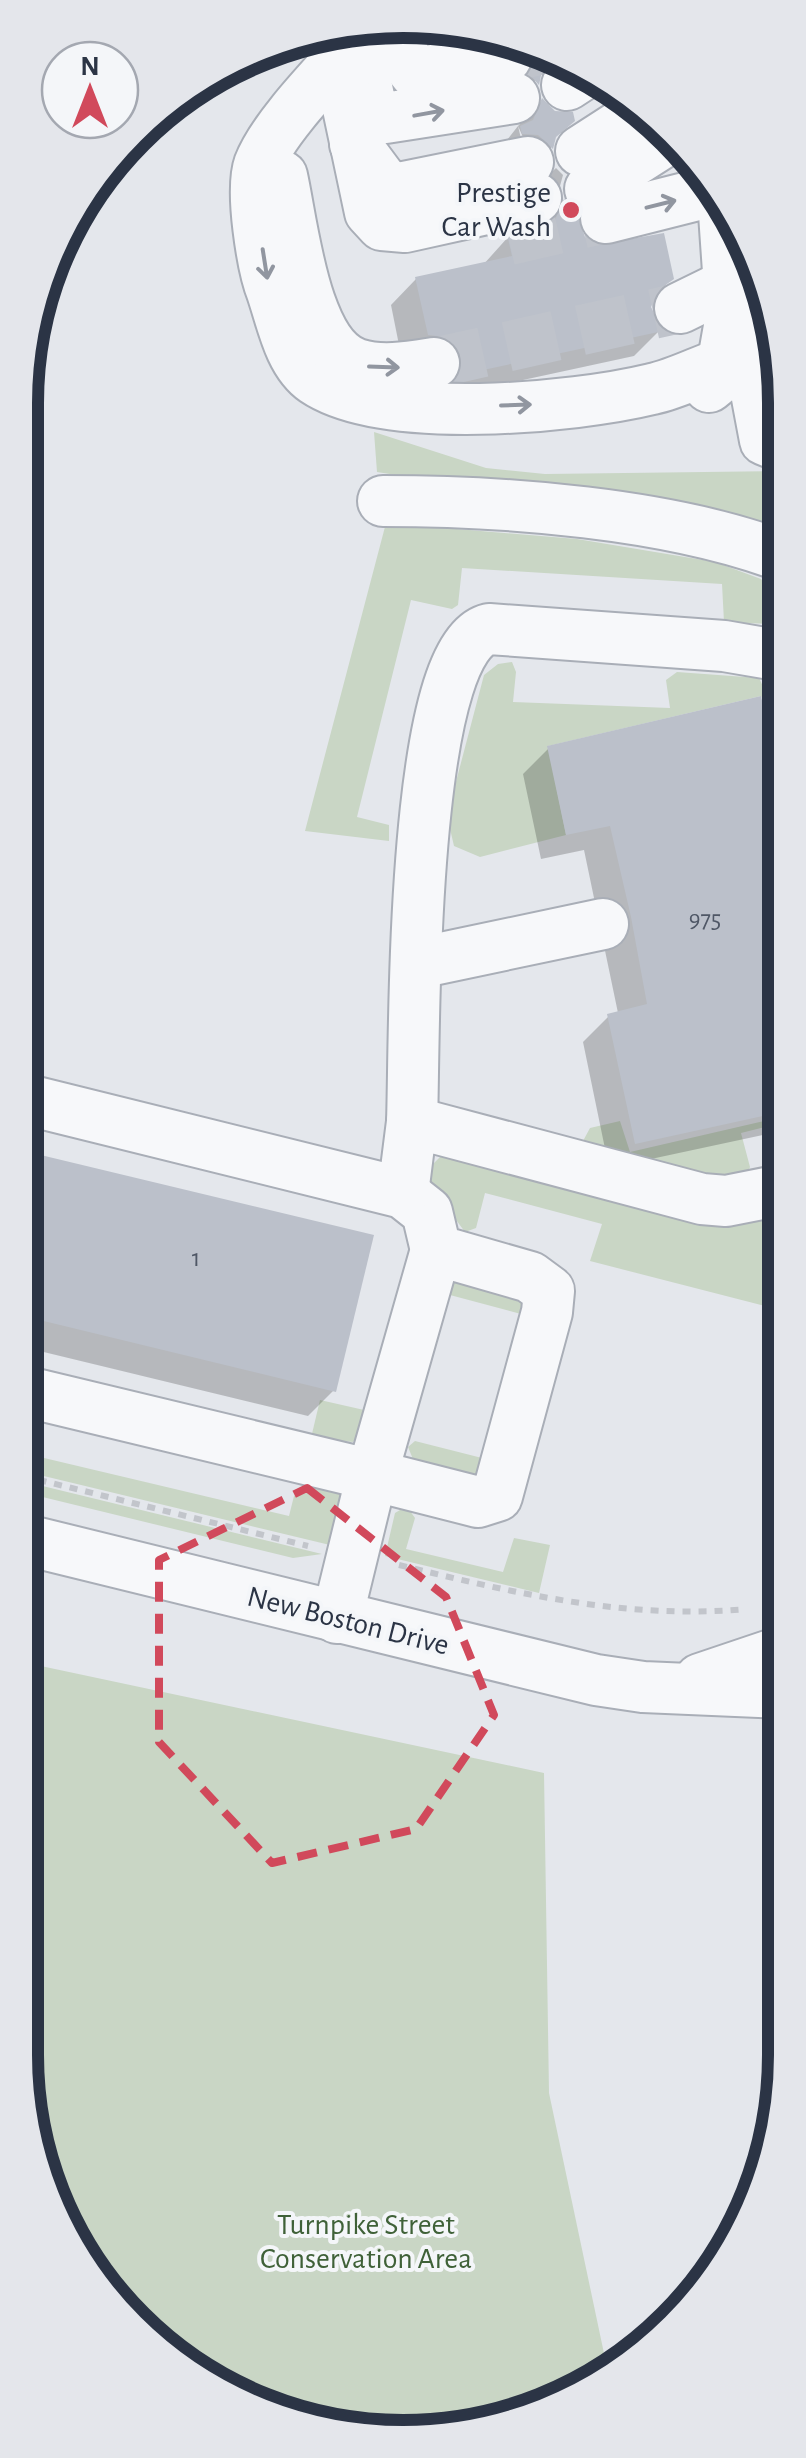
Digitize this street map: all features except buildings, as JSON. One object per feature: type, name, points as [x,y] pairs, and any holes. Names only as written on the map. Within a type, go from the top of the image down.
[{"type":"street","points":[[336,71],[385,118],[510,78]]},
{"type":"street","points":[[336,71],[370,212],[382,225],[405,228],[532,180]]},
{"type":"street","points":[[336,71],[346,220],[362,248],[392,260],[509,240]]},
{"type":"street","points":[[336,71],[322,330],[335,352],[358,365],[392,368],[434,362]]},
{"type":"street","points":[[336,71],[257,176],[264,266],[293,353],[312,378],[346,395],[386,404],[439,408],[575,403],[672,411],[720,378],[731,315],[726,231]]},
{"type":"street","points":[[592,186],[635,121]]},
{"type":"street","points":[[592,186],[660,144]]},
{"type":"street","points":[[592,186],[700,189]]},
{"type":"street","points":[[731,242],[768,441]]},
{"type":"street","points":[[680,308],[729,284]]},
{"type":"street","points":[[383,501],[611,516],[768,551]]},
{"type":"street","points":[[403,1193],[412,1122],[424,806],[448,683],[476,634],[489,630],[724,646],[768,654]]},
{"type":"street","points":[[418,963],[604,924]]},
{"type":"street","points":[[38,1103],[403,1193],[427,1212],[436,1250],[372,1475],[337,1618]]},
{"type":"street","points":[[412,1122],[702,1199],[726,1201],[768,1193]]},
{"type":"street","points":[[38,1395],[486,1502],[493,1500],[502,1482],[548,1312],[548,1291],[530,1277],[436,1250]]},
{"type":"street","name":"New Boston Drive","points":[[38,1543],[596,1680],[643,1687],[768,1692]]},
{"type":"street","name":"New Boston Drive","points":[[676,1686],[768,1632]]},
{"type":"path","points":[[38,1480],[324,1550]]},
{"type":"path","points":[[392,1564],[568,1604],[659,1612],[768,1630]]},
{"type":"highlighted area","points":[[307,1488],[446,1597],[494,1715],[416,1829],[272,1863],[159,1742],[159,1560]]},
{"type":"green space","points":[[374,432],[486,468],[545,474],[768,471],[768,533],[377,472]]},
{"type":"green space","points":[[386,523],[577,539],[715,562],[761,579],[768,588],[768,624],[724,622],[722,584],[462,568],[458,605],[452,609],[411,600],[357,817],[389,825],[389,841],[305,831]]},
{"type":"green space","points":[[512,662],[516,672],[513,702],[670,708],[666,680],[677,672],[759,678],[768,701],[763,702],[761,696],[548,746],[566,835],[480,857],[454,846],[447,816],[484,675],[498,664]]},
{"type":"green space","points":[[768,1120],[768,1126],[741,1133],[750,1167],[743,1183],[587,1148],[583,1141],[590,1128],[620,1121],[630,1152]]},
{"type":"green space","points":[[442,1155],[768,1201],[768,1307],[590,1261],[602,1224],[485,1193],[476,1228],[465,1232],[428,1182],[430,1167]]},
{"type":"green space","points":[[456,1276],[528,1299],[521,1314],[450,1295],[448,1287]]},
{"type":"green space","points":[[320,1400],[373,1412],[353,1442],[311,1438]]},
{"type":"green space","points":[[415,1441],[482,1458],[483,1478],[415,1464],[408,1447]]},
{"type":"green space","points":[[38,1457],[289,1516],[294,1496],[307,1486],[344,1495],[330,1545],[38,1475]]},
{"type":"green space","points":[[38,1485],[322,1554],[293,1558],[38,1496]]},
{"type":"green space","points":[[410,1511],[415,1518],[406,1549],[503,1572],[514,1538],[550,1545],[539,1593],[385,1556],[395,1513]]},
{"type":"green space","name":"Turnpike Street Conservation Area","points":[[38,1665],[544,1773],[549,2093],[605,2359],[586,2372],[543,2393],[498,2408],[427,2420],[379,2420],[308,2408],[263,2393],[220,2372],[162,2330],[113,2278],[86,2238],[65,2195],[45,2126],[38,2079]]},
{"type":"tunnel","points":[[506,58],[516,56]]},
{"type":"tunnel","points":[[509,240],[606,218]]},
{"type":"tunnel","points":[[434,363],[680,308]]},
{"type":"place","name":"Prestige Car Wash","points":[[571,210]]}]
